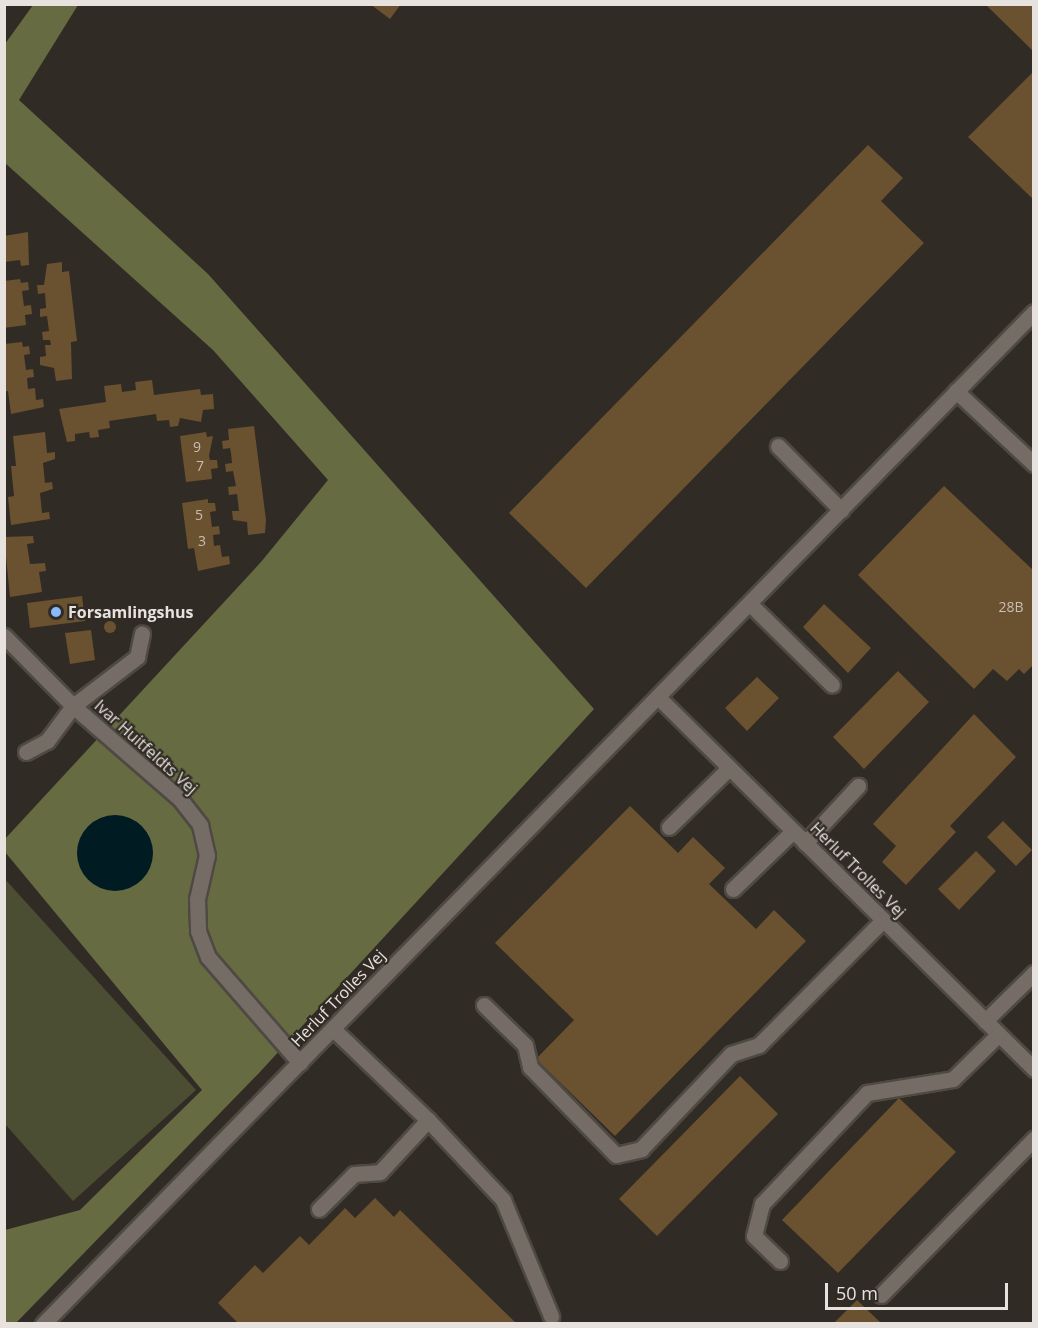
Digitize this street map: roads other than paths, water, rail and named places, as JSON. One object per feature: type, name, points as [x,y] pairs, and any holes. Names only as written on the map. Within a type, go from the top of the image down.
[{"type":"street","name":"Herluf Trolles Vej","points":[[43,1323],[1034,312]]},
{"type":"street","points":[[956,391],[1034,464]]},
{"type":"street","points":[[778,446],[841,510]]},
{"type":"street","points":[[750,604],[832,685]]},
{"type":"street","name":"Ivar Huitfeldts Vej","points":[[26,752],[47,741],[73,706],[137,657],[142,634]]},
{"type":"street","name":"Ivar Huitfeldts Vej","points":[[4,636],[73,706],[180,799],[200,825],[207,855],[197,899],[198,931],[208,957],[300,1063]]},
{"type":"street","name":"Herluf Trolles Vej","points":[[658,697],[1034,1069]]},
{"type":"street","points":[[669,827],[729,768]]},
{"type":"street","points":[[805,843],[858,786]]},
{"type":"street","points":[[733,889],[793,831]]},
{"type":"street","points":[[484,1005],[525,1045],[530,1067],[616,1155],[641,1149],[731,1054],[759,1045],[883,920]]},
{"type":"street","points":[[985,1021],[1034,973]]},
{"type":"street","points":[[333,1029],[428,1120],[503,1200],[551,1316]]},
{"type":"street","points":[[780,1261],[754,1236],[762,1204],[867,1093],[953,1079],[999,1034]]},
{"type":"street","points":[[319,1209],[354,1174],[380,1172],[428,1120]]},
{"type":"street","points":[[881,1295],[1034,1139]]},
{"type":"water","points":[[115,815],[129,818],[142,826],[150,839],[153,853],[150,867],[142,880],[129,888],[115,891],[101,888],[88,880],[80,867],[77,853],[80,839],[88,826],[101,818]]},
{"type":"place","name":"Forsamlingshus","points":[[56,612]]}]
